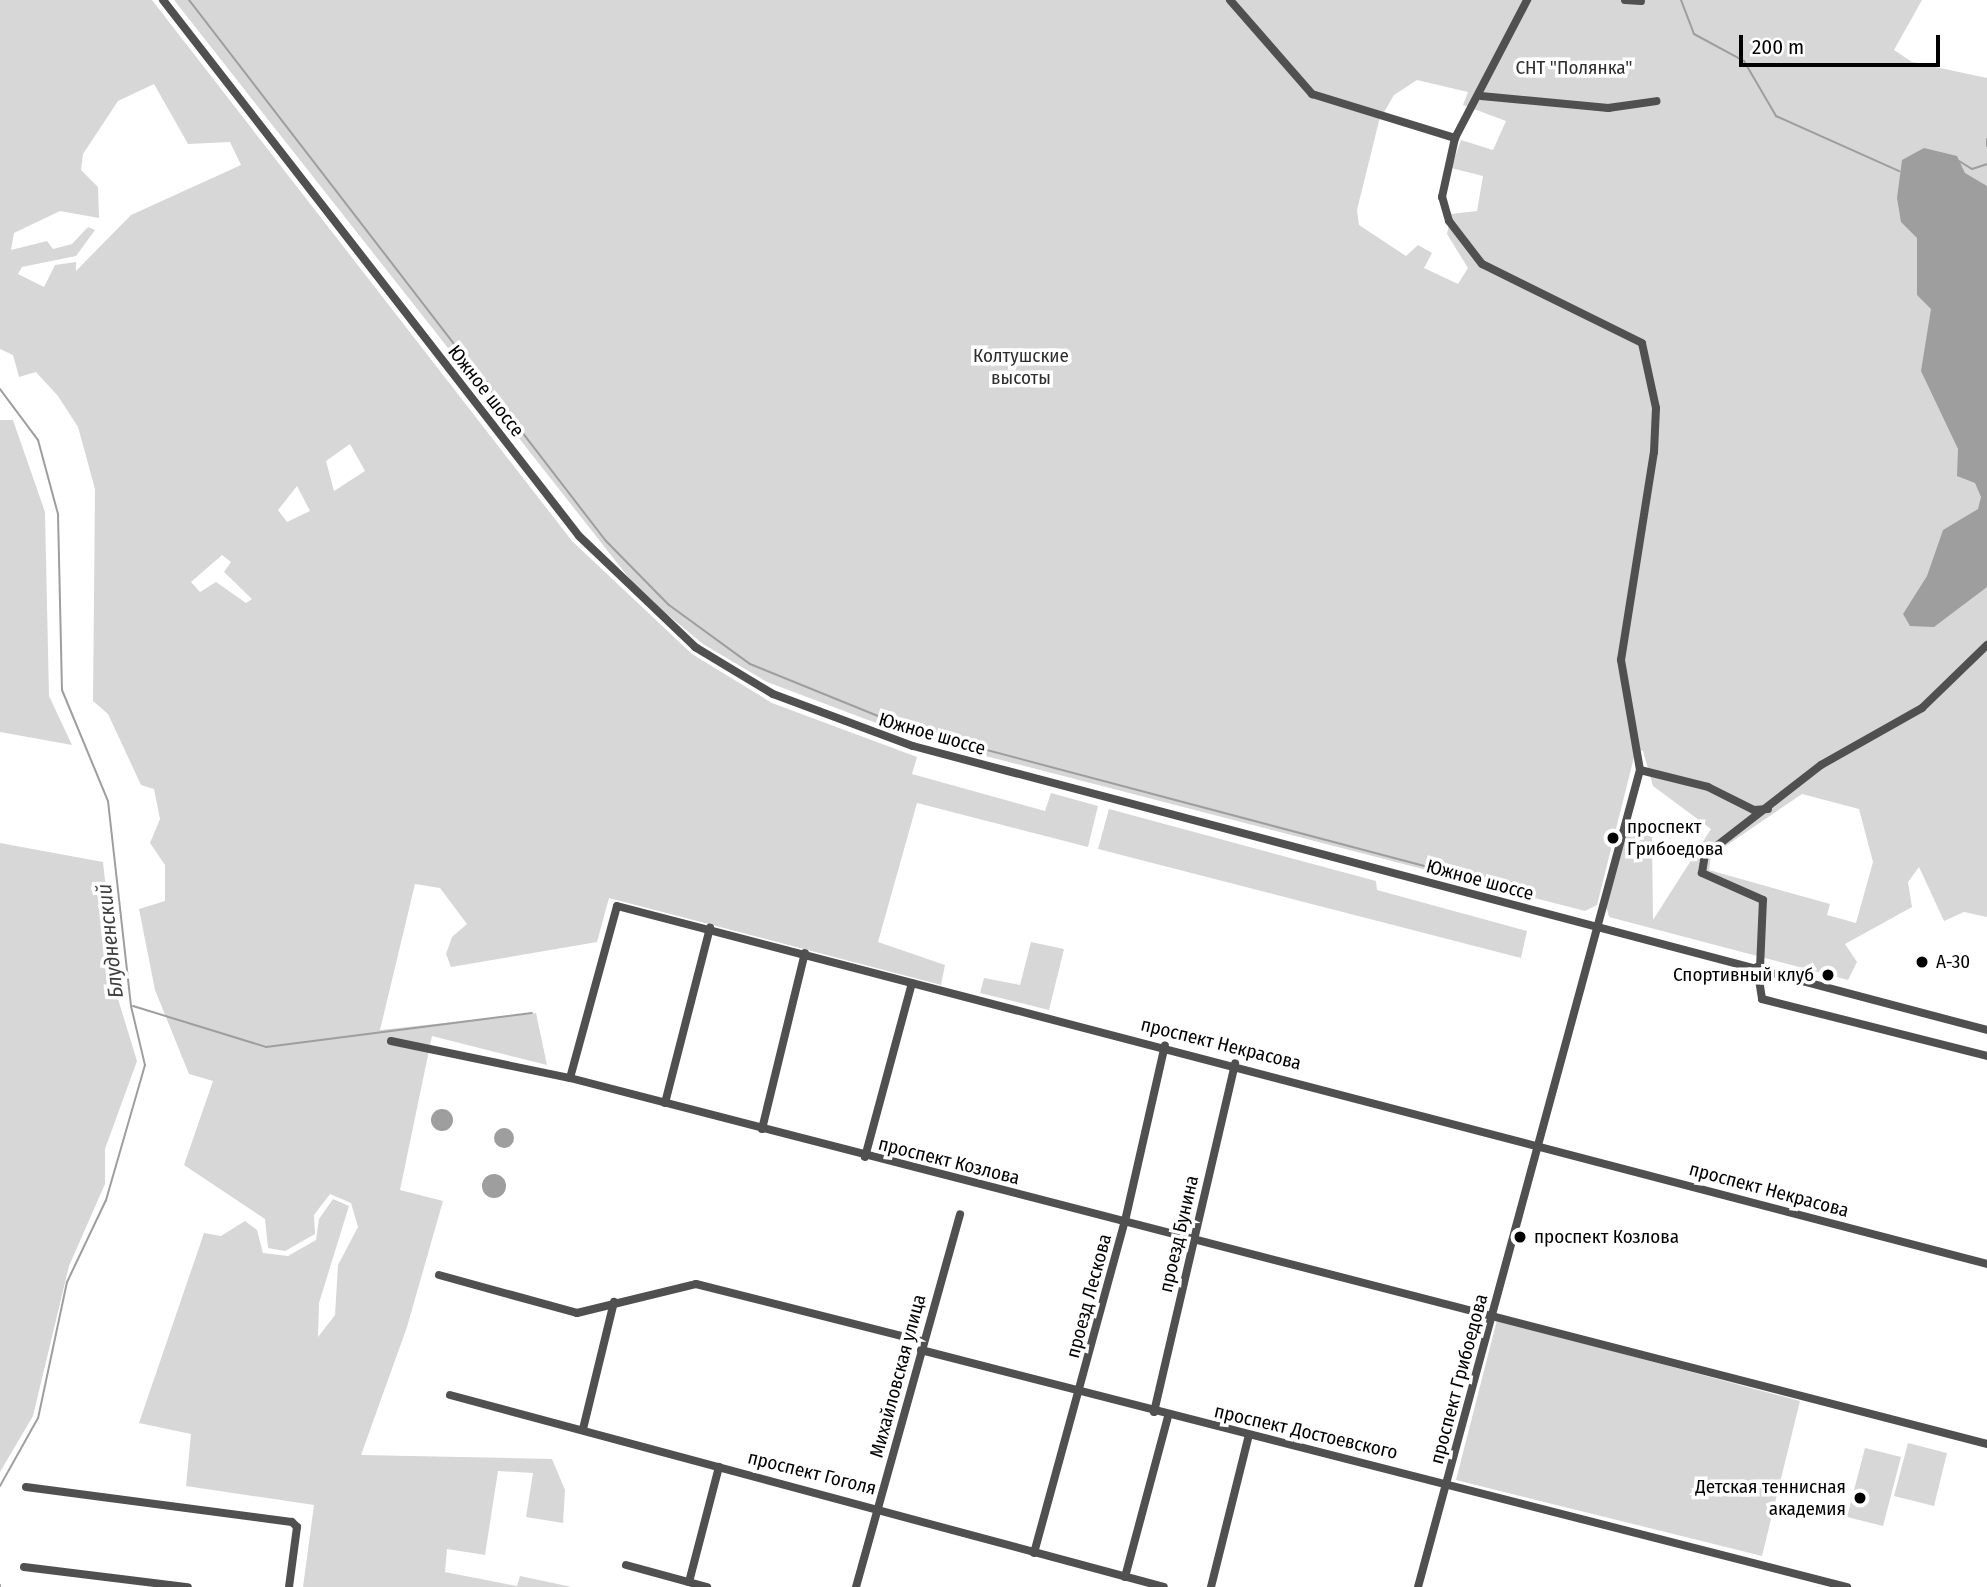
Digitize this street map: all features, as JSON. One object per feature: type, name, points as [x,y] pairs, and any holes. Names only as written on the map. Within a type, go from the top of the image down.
[{"type":"street","name":"Южное шоссе","points":[[163,0],[579,536],[695,647],[772,694],[913,746],[1987,1030]]},
{"type":"street","points":[[1230,0],[1312,94],[1455,138],[1481,96],[1527,0]]},
{"type":"street","points":[[1625,0],[1641,1]]},
{"type":"street","points":[[1481,96],[1608,108],[1657,101]]},
{"type":"street","name":"проспект Грибоедова","points":[[1418,1587],[1538,1145],[1594,926],[1640,770],[1621,660],[1654,452],[1656,408],[1642,343],[1496,273],[1466,249],[1442,197],[1455,138]]},
{"type":"street","points":[[1987,645],[1922,708],[1844,750],[1705,855],[1702,873],[1763,900],[1759,968],[1762,999],[1987,1056]]},
{"type":"street","points":[[1640,770],[1708,787],[1754,810],[1768,809]]},
{"type":"street","name":"проспект Некрасова","points":[[570,1078],[617,906],[1235,1063],[1987,1264]]},
{"type":"street","points":[[664,1103],[710,928]]},
{"type":"street","points":[[762,1129],[806,953]]},
{"type":"street","points":[[865,1157],[912,983]]},
{"type":"street","name":"проспект Козлова","points":[[391,1041],[570,1078],[865,1157],[1492,1314],[1987,1444]]},
{"type":"street","name":"проезд Лескова","points":[[1034,1553],[1125,1221],[1165,1045]]},
{"type":"street","name":"проезд Бунина","points":[[1154,1412],[1235,1063]]},
{"type":"street","name":"Михайловская улица","points":[[856,1587],[960,1214]]},
{"type":"street","name":"проспект Достоевского","points":[[439,1275],[576,1313],[696,1284],[922,1345],[1168,1416],[1447,1482],[1847,1587]]},
{"type":"street","points":[[583,1429],[614,1302]]},
{"type":"street","name":"проспект Гоголя","points":[[450,1395],[877,1506],[1034,1553],[1164,1587]]},
{"type":"street","points":[[1125,1577],[1168,1416]]},
{"type":"street","points":[[1211,1587],[1249,1435]]},
{"type":"street","points":[[689,1582],[719,1466]]},
{"type":"street","points":[[26,1487],[292,1522],[298,1527],[289,1587]]},
{"type":"street","points":[[626,1565],[707,1587]]},
{"type":"street","points":[[24,1567],[188,1587]]},
{"type":"green space","points":[[0,0],[152,0],[572,541],[692,654],[772,703],[917,757],[912,774],[1045,811],[1051,793],[1098,806],[1088,847],[917,803],[878,942],[945,965],[941,985],[609,898],[597,942],[451,967],[446,954],[452,937],[467,924],[440,888],[415,884],[380,1030],[536,1013],[547,1065],[432,1036],[400,1190],[443,1201],[407,1327],[361,1455],[552,1459],[565,1490],[563,1523],[526,1517],[533,1473],[498,1471],[485,1555],[447,1549],[445,1572],[517,1586],[520,1576],[572,1587],[303,1587],[314,1505],[186,1486],[191,1434],[139,1423],[204,1233],[221,1236],[245,1221],[257,1230],[263,1253],[288,1256],[316,1240],[319,1219],[333,1199],[349,1206],[319,1303],[318,1337],[335,1315],[338,1265],[358,1227],[351,1203],[330,1194],[314,1215],[315,1234],[285,1251],[268,1248],[265,1219],[184,1165],[213,1081],[189,1074],[155,990],[139,909],[165,901],[165,865],[150,843],[160,819],[154,789],[141,785],[108,714],[93,701],[95,489],[78,427],[58,396],[36,372],[19,377],[13,355],[0,349]],"holes":[[[154,84],[188,144],[230,142],[241,165],[131,215],[76,271],[76,262],[55,265],[44,287],[18,274],[22,267],[76,256],[95,230],[88,227],[72,244],[53,249],[47,241],[11,250],[14,233],[60,211],[99,218],[98,187],[81,170],[83,154],[118,101]],[[350,444],[365,471],[334,491],[326,461]],[[297,486],[310,511],[287,522],[278,510]],[[222,555],[231,562],[224,572],[252,599],[246,603],[216,582],[200,592],[191,582]]]},
{"type":"green space","name":"Колтушские высоты","points":[[174,0],[1922,0],[1894,50],[1912,62],[1987,78],[1987,917],[1964,912],[1944,921],[1919,867],[1908,882],[1912,907],[1845,944],[1857,962],[1848,980],[1609,917],[1605,903],[1624,829],[1652,837],[1653,920],[1711,829],[1653,786],[1643,751],[1636,749],[1597,905],[1585,911],[916,738],[767,682],[703,644],[640,592]],"holes":[[[1417,80],[1468,92],[1463,105],[1506,121],[1493,150],[1461,140],[1451,168],[1483,176],[1477,211],[1451,214],[1447,234],[1468,268],[1458,284],[1424,268],[1432,253],[1418,245],[1406,256],[1359,225],[1357,210],[1379,121],[1394,95]],[[1802,794],[1859,809],[1873,862],[1856,923],[1827,915],[1830,904],[1709,870],[1711,856]]]},
{"type":"green space","points":[[0,420],[13,420],[45,512],[49,696],[72,745],[0,732]]},
{"type":"green space","points":[[1109,809],[1376,881],[1377,890],[1527,931],[1521,958],[1098,849]]},
{"type":"green space","points":[[0,843],[103,862],[118,999],[137,1061],[105,1149],[105,1184],[69,1266],[33,1416],[0,1472]]},
{"type":"green space","points":[[1031,942],[1064,949],[1049,1010],[980,993],[984,978],[1020,985]]},
{"type":"green space","points":[[1497,1320],[1800,1401],[1762,1556],[1456,1480]]},
{"type":"green space","points":[[1908,1443],[1947,1453],[1934,1506],[1894,1496]]},
{"type":"green space","points":[[1865,1448],[1901,1457],[1883,1526],[1847,1517]]},
{"type":"shaded area","points":[[1924,148],[1957,156],[1965,173],[1987,186],[1987,587],[1934,627],[1910,626],[1903,614],[1927,576],[1943,530],[1978,509],[1981,497],[1975,483],[1957,476],[1958,449],[1921,371],[1931,309],[1917,295],[1917,238],[1901,222],[1897,198],[1902,160]]},
{"type":"shaded area","points":[[442,1109],[450,1112],[453,1120],[450,1128],[442,1131],[434,1128],[431,1120],[434,1112]]},
{"type":"shaded area","points":[[504,1128],[511,1131],[514,1138],[511,1145],[504,1148],[497,1145],[494,1138],[497,1131]]},
{"type":"shaded area","points":[[494,1174],[505,1181],[506,1186],[499,1197],[494,1198],[483,1191],[482,1186],[489,1175]]},
{"type":"waterway","points":[[189,0],[606,541],[669,605],[750,664],[915,731],[1496,885]]},
{"type":"waterway","points":[[1681,0],[1694,34],[1744,61],[1776,116],[1899,171]]},
{"type":"waterway","points":[[1987,139],[1987,146]]},
{"type":"waterway","points":[[1959,161],[1972,169],[1987,164]]},
{"type":"waterway","name":"Блудненский","points":[[0,389],[38,440],[58,514],[62,690],[108,801],[131,1006],[145,1065],[106,1200],[67,1282],[38,1418],[0,1486]]},
{"type":"waterway","points":[[133,1006],[266,1047],[532,1013]]},
{"type":"place","name":"проспект Грибоедова","points":[[1613,838]]},
{"type":"place","name":"А-30","points":[[1922,962]]},
{"type":"place","name":"Спортивный клуб","points":[[1828,975]]},
{"type":"place","name":"проспект Козлова","points":[[1520,1237]]},
{"type":"place","name":"Детская теннисная академия","points":[[1860,1498]]},
{"type":"park label","name":"СНТ \"Полянка\"","points":[[1574,68]]}]
